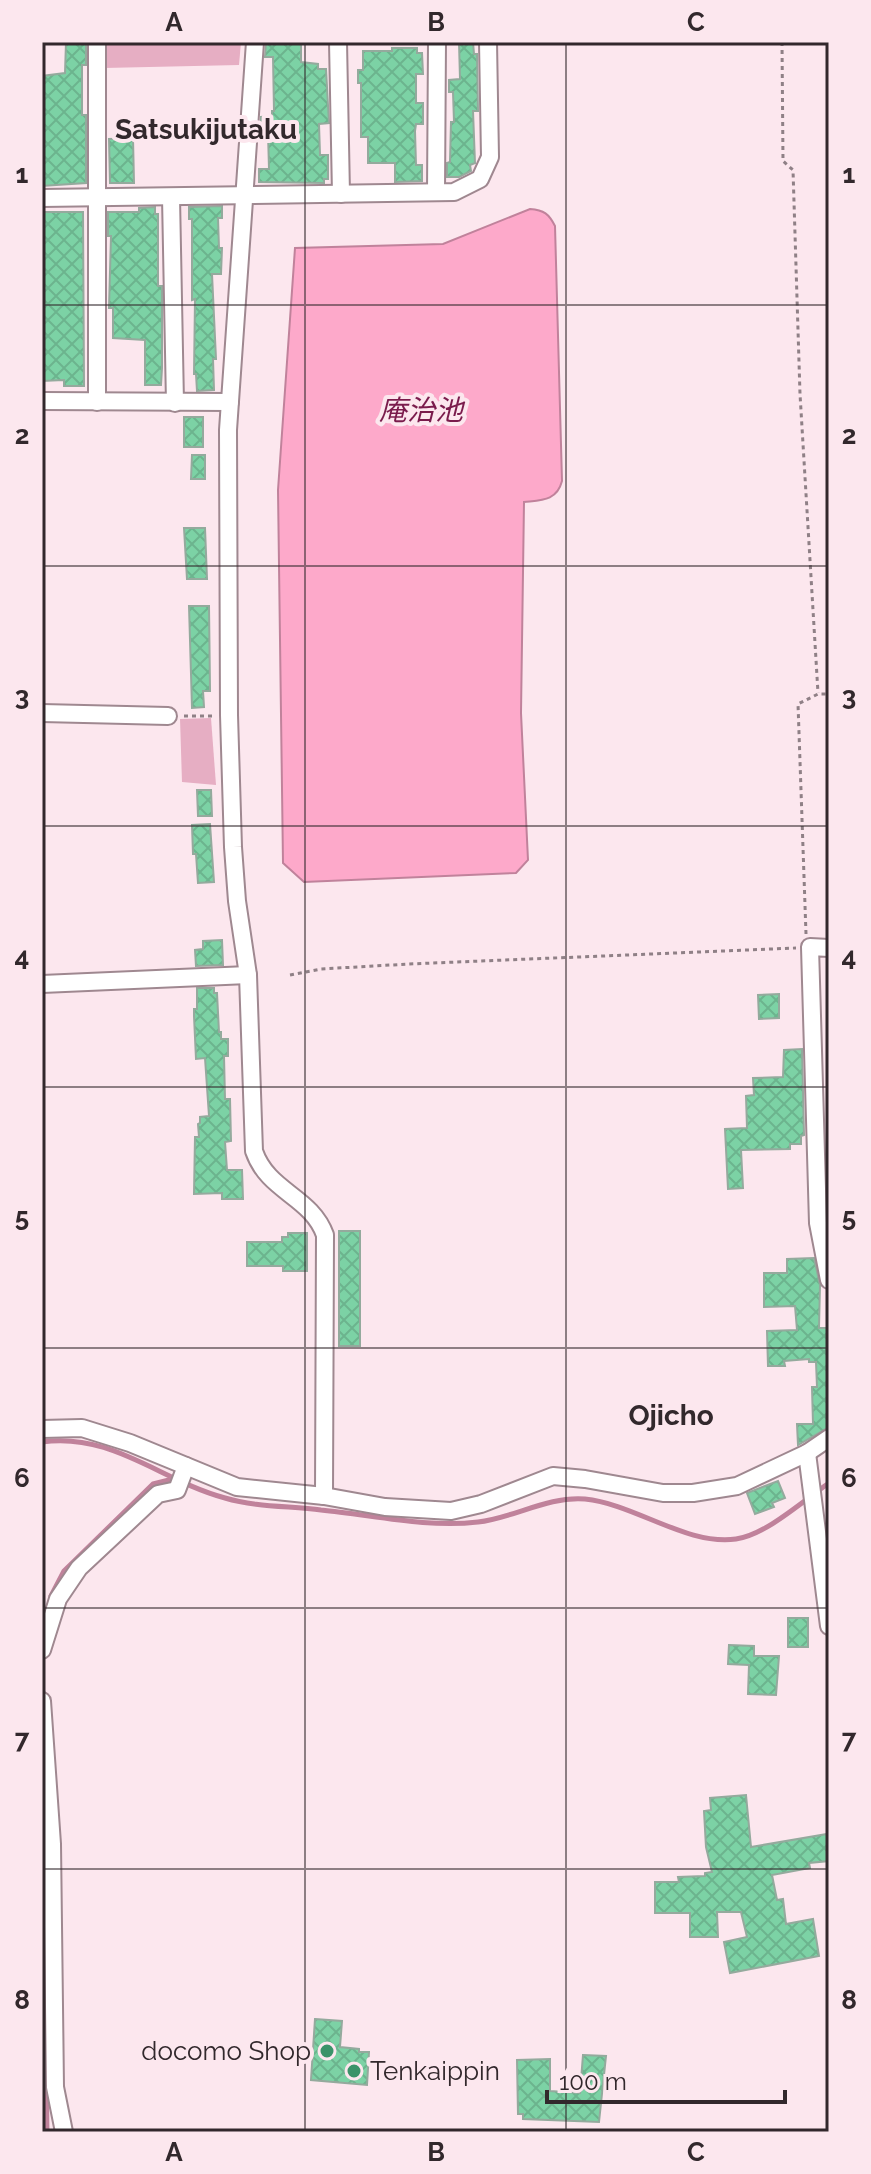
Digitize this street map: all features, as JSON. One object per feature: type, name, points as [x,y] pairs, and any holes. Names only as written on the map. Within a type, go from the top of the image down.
[{"type":"street","points":[[97,42],[97,402]]},
{"type":"street","points":[[255,42],[230,402],[229,715],[235,873],[248,975],[254,1151],[260,1167],[270,1180],[312,1210],[325,1235],[324,1496]]},
{"type":"street","points":[[338,42],[341,194]]},
{"type":"street","points":[[436,192],[437,42]]},
{"type":"street","points":[[42,198],[454,192],[480,179],[490,157],[488,42]]},
{"type":"street","points":[[171,197],[175,403]]},
{"type":"street","points":[[42,401],[230,402]]},
{"type":"street","points":[[42,713],[168,716]]},
{"type":"street","points":[[829,948],[810,947],[818,1223],[829,1280]]},
{"type":"street","points":[[42,984],[248,975]]},
{"type":"street","points":[[42,1429],[82,1428],[130,1443],[237,1487],[324,1496],[385,1507],[451,1511],[481,1504],[553,1476],[663,1493],[693,1493],[737,1486],[807,1453],[829,1438]]},
{"type":"street","points":[[807,1453],[829,1626]]},
{"type":"street","points":[[42,1650],[58,1599],[79,1568],[151,1500],[165,1491],[177,1490],[186,1466]]},
{"type":"street","points":[[42,1701],[52,1831],[55,2087],[64,2132]]},
{"type":"path","points":[[782,42],[783,161],[793,170],[800,394],[818,694]]},
{"type":"path","points":[[290,975],[321,969],[409,964],[810,947],[806,936],[798,704],[818,694],[829,694]]},
{"type":"path","points":[[168,716],[229,715]]},
{"type":"shaded area","points":[[104,42],[241,42],[239,65],[104,68]]},
{"type":"shaded area","points":[[211,718],[216,785],[182,782],[180,719]]},
{"type":"water","name":"庵治池","points":[[530,209],[546,213],[555,226],[562,481],[552,496],[524,502],[521,713],[528,860],[516,873],[304,882],[283,863],[278,490],[295,248],[443,244]]},
{"type":"building","points":[[66,42],[86,42],[86,65],[82,65],[82,115],[86,115],[86,183],[42,186],[42,76],[65,73]]},
{"type":"building","points":[[266,42],[301,42],[301,62],[318,64],[318,69],[326,69],[329,123],[319,124],[320,155],[328,155],[328,179],[324,179],[324,183],[259,182],[259,169],[269,169],[268,133],[260,134],[261,117],[272,116],[274,111],[273,57],[265,57]]},
{"type":"building","points":[[459,42],[473,42],[474,54],[477,54],[478,111],[473,111],[475,163],[470,165],[471,171],[459,177],[447,177],[451,122],[454,122],[453,92],[449,92],[449,80],[460,79]]},
{"type":"building","points":[[392,48],[417,48],[417,53],[422,53],[423,74],[416,74],[416,103],[423,103],[423,124],[416,124],[415,131],[416,165],[422,165],[422,181],[395,182],[395,163],[368,163],[368,137],[361,137],[361,83],[358,83],[358,70],[363,70],[363,51],[392,51]]},
{"type":"building","points":[[133,138],[134,183],[110,183],[109,139]]},
{"type":"building","points":[[222,206],[222,218],[218,218],[221,274],[212,274],[216,359],[213,359],[214,390],[197,391],[194,374],[192,219],[189,219],[189,207]]},
{"type":"building","points":[[155,207],[155,214],[158,214],[158,286],[162,286],[162,368],[161,385],[145,385],[145,340],[113,338],[113,308],[109,308],[111,236],[108,236],[108,212],[139,212],[139,208]]},
{"type":"building","points":[[42,212],[83,212],[84,386],[64,386],[64,380],[42,381]]},
{"type":"building","points":[[184,417],[203,417],[203,447],[184,447]]},
{"type":"building","points":[[192,455],[205,455],[205,479],[191,479]]},
{"type":"building","points":[[184,528],[205,528],[207,579],[187,579]]},
{"type":"building","points":[[189,606],[209,606],[210,691],[203,691],[204,707],[192,708]]},
{"type":"building","points":[[197,790],[211,790],[212,816],[198,816]]},
{"type":"building","points":[[210,824],[214,882],[198,883],[192,825]]},
{"type":"building","points":[[222,940],[223,965],[196,966],[195,950],[203,949],[203,941]]},
{"type":"building","points":[[197,988],[214,988],[214,993],[217,993],[219,1032],[221,1039],[228,1039],[228,1056],[224,1056],[225,1099],[230,1099],[231,1141],[225,1142],[227,1170],[242,1170],[243,1199],[222,1199],[222,1193],[194,1194],[195,1137],[199,1137],[200,1117],[209,1116],[205,1058],[196,1059],[194,1009],[197,1009]]},
{"type":"building","points":[[779,994],[779,1018],[759,1019],[758,995]]},
{"type":"building","points":[[802,1049],[804,1135],[801,1136],[801,1144],[790,1144],[790,1149],[741,1150],[743,1188],[728,1189],[725,1129],[747,1128],[746,1096],[754,1095],[753,1078],[783,1077],[784,1050]]},
{"type":"building","points":[[339,1231],[360,1231],[360,1346],[339,1346]]},
{"type":"building","points":[[288,1233],[307,1233],[307,1271],[283,1271],[283,1266],[247,1266],[247,1242],[282,1242],[282,1237],[288,1237]]},
{"type":"building","points":[[814,1258],[820,1285],[819,1328],[828,1328],[829,1427],[798,1445],[797,1424],[813,1424],[812,1387],[817,1387],[816,1362],[809,1362],[809,1359],[784,1361],[785,1366],[768,1366],[767,1331],[797,1330],[795,1306],[764,1307],[764,1273],[787,1273],[787,1259]]},
{"type":"building","points":[[778,1481],[785,1498],[772,1503],[774,1507],[755,1514],[747,1493]]},
{"type":"building","points":[[788,1618],[808,1618],[808,1647],[788,1647]]},
{"type":"building","points":[[729,1645],[754,1646],[754,1656],[779,1656],[776,1695],[748,1694],[749,1665],[728,1664]]},
{"type":"building","points":[[746,1795],[751,1847],[827,1834],[829,1861],[809,1863],[810,1868],[772,1875],[777,1900],[783,1899],[786,1924],[813,1919],[819,1956],[730,1973],[724,1942],[747,1937],[741,1912],[717,1912],[718,1937],[690,1937],[690,1913],[655,1913],[655,1882],[679,1882],[678,1877],[705,1876],[705,1873],[712,1872],[706,1847],[704,1811],[711,1810],[710,1798]]},
{"type":"building","points":[[315,2019],[342,2021],[340,2047],[369,2052],[367,2085],[311,2080]]},
{"type":"building","points":[[583,2055],[606,2056],[599,2122],[523,2119],[523,2114],[518,2114],[517,2060],[550,2059],[550,2091],[580,2093]]},
{"type":"waterway","points":[[42,1442],[91,1444],[136,1460],[202,1490],[248,1503],[419,1522],[458,1523],[491,1520],[557,1501],[585,1499],[623,1508],[680,1531],[717,1539],[736,1539],[760,1531],[829,1483]]},
{"type":"waterway","points":[[51,1596],[64,1571],[153,1484],[173,1479]]},
{"type":"waterway","points":[[42,1815],[47,2132]]},
{"type":"place","name":"docomo Shop","points":[[327,2051]]},
{"type":"place","name":"Tenkaippin","points":[[354,2071]]},
{"type":"district","name":"Satsukijutaku","points":[[206,129]]},
{"type":"district","name":"Ojicho","points":[[671,1415]]}]
